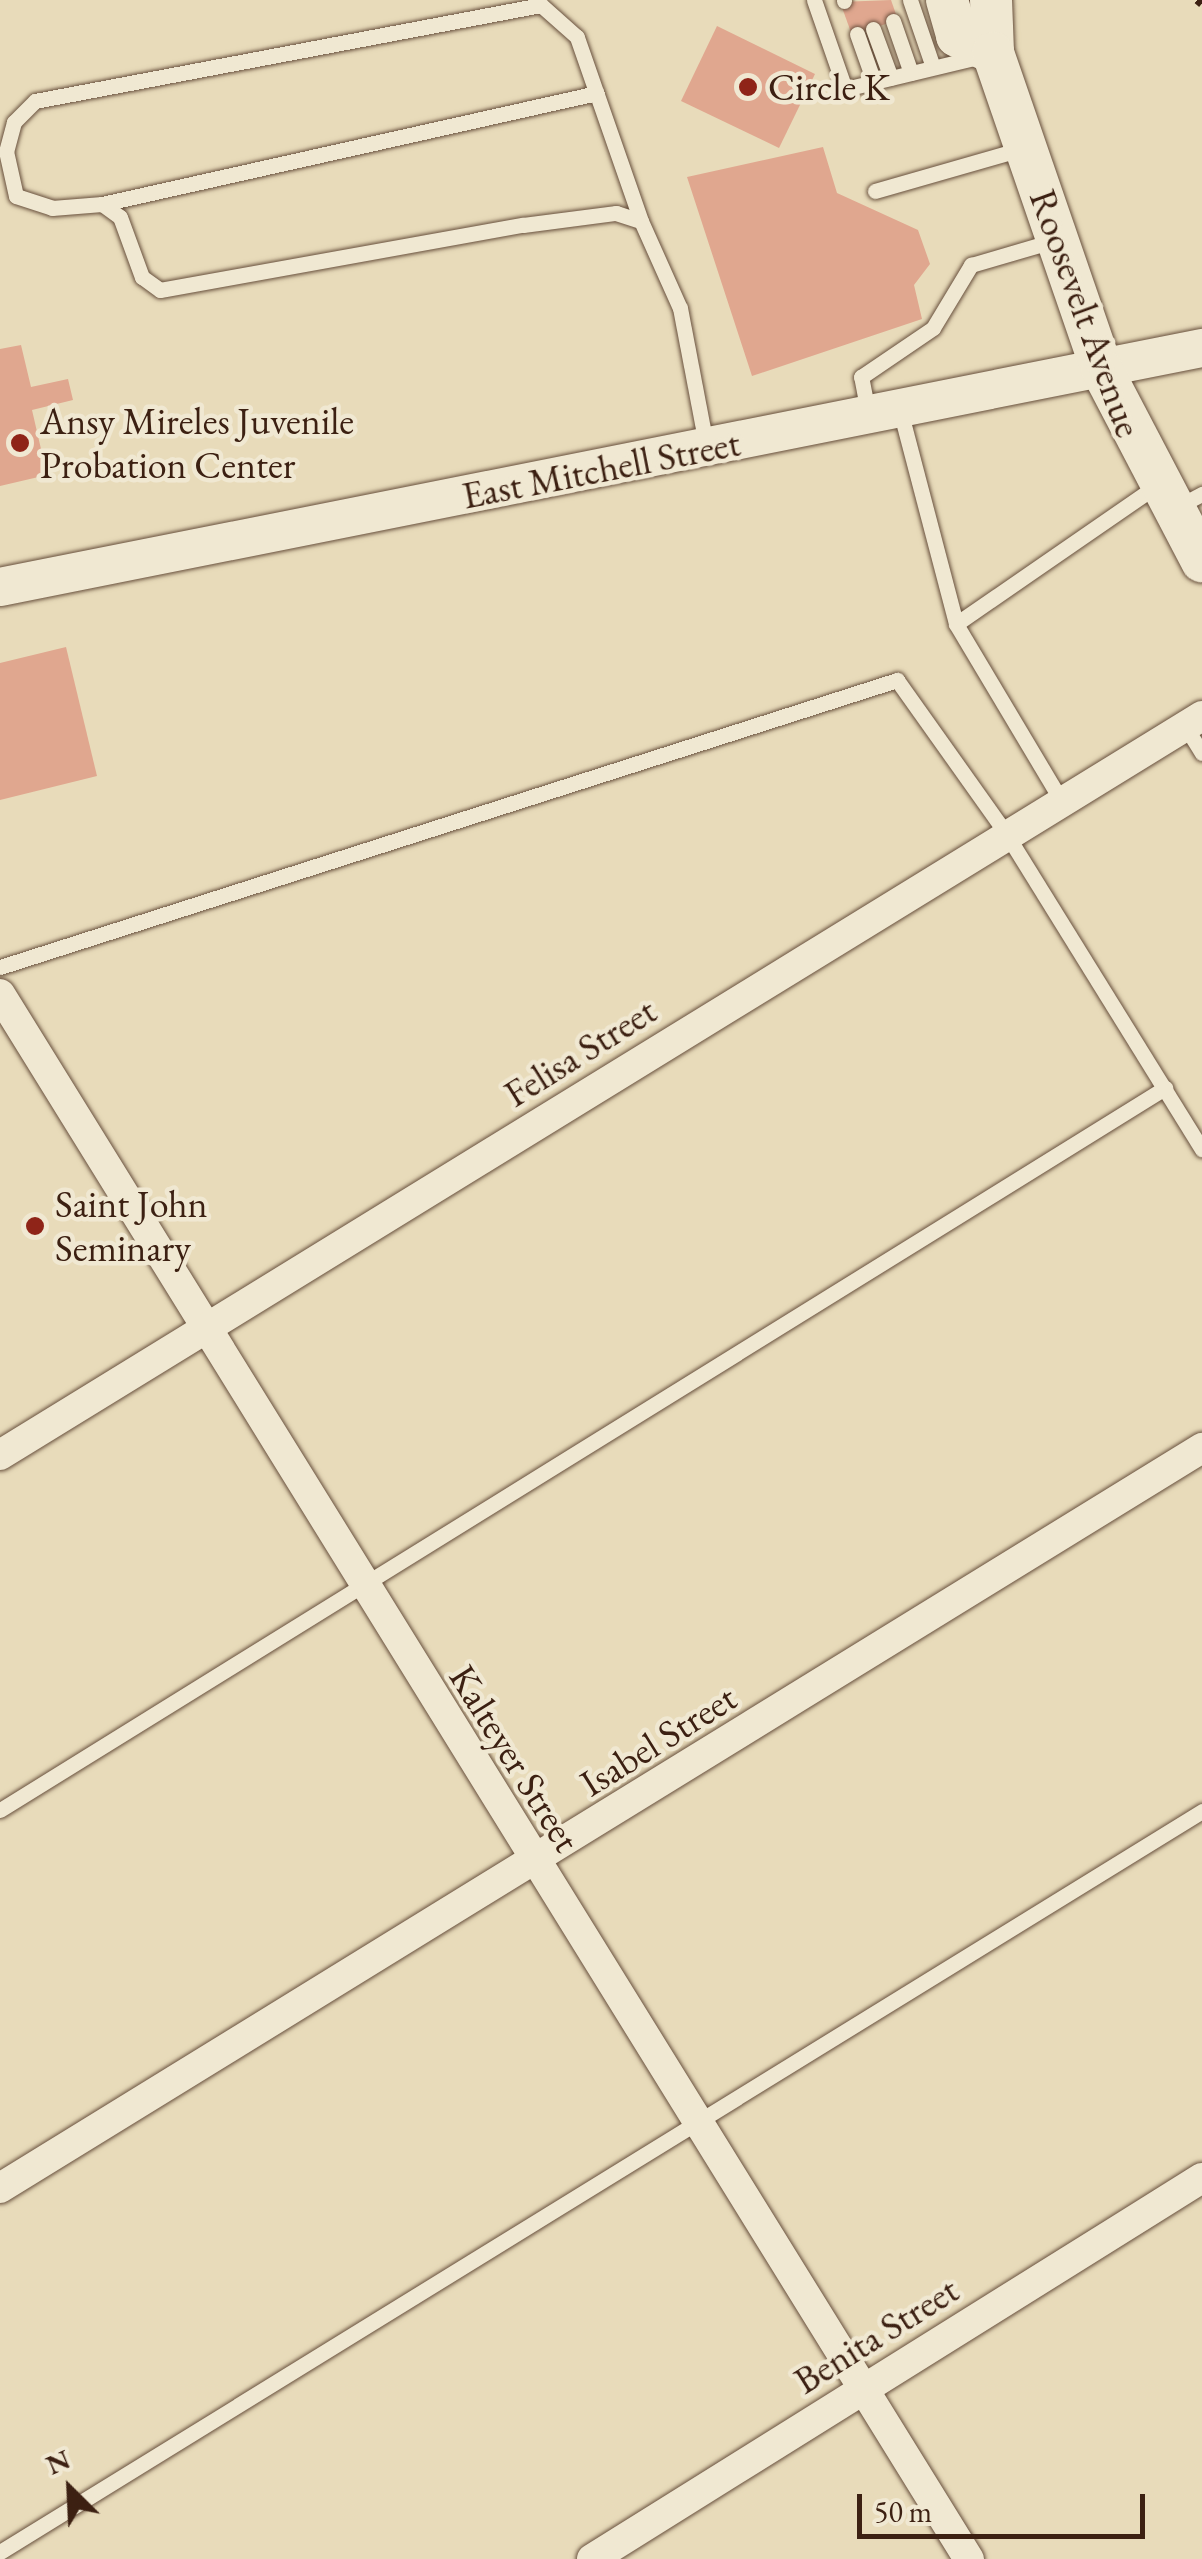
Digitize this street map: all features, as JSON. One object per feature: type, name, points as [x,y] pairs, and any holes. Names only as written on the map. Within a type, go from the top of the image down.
[{"type":"main road","points":[[947,0],[958,36],[993,54]]},
{"type":"main road","name":"Roosevelt Avenue","points":[[991,0],[993,54],[1102,370],[1176,497],[1202,561]]},
{"type":"street","name":"East Mitchell Street","points":[[0,587],[1202,348]]},
{"type":"street","name":"Felisa Street","points":[[0,1456],[1193,721]]},
{"type":"street","name":"Kalteyer Street","points":[[1,999],[696,2127],[969,2559]]},
{"type":"street","name":"Isabel Street","points":[[0,2188],[534,1865],[1202,1448]]},
{"type":"street","name":"Benita Street","points":[[592,2559],[1202,2178]]},
{"type":"lane","points":[[814,0],[845,89],[993,54]]},
{"type":"lane","points":[[910,0],[933,68]]},
{"type":"lane","points":[[597,93],[102,204],[52,208],[16,196],[6,151],[34,101],[541,5],[578,38],[597,93],[641,221],[680,308],[707,448]]},
{"type":"lane","points":[[893,21],[911,73]]},
{"type":"lane","points":[[874,82],[865,31],[891,78]]},
{"type":"lane","points":[[875,191],[1025,148]]},
{"type":"lane","points":[[102,204],[120,217],[142,277],[160,290],[523,225],[616,213],[641,221]]},
{"type":"lane","points":[[1057,240],[970,265],[932,328],[862,376],[884,413],[956,624],[1062,802]]},
{"type":"lane","points":[[956,624],[1176,497]]},
{"type":"lane","points":[[0,967],[897,680],[1007,836],[1202,1150]]},
{"type":"lane","points":[[1193,721],[1202,753]]},
{"type":"lane","points":[[0,1810],[360,1583],[1165,1088]]},
{"type":"lane","points":[[0,2552],[696,2127],[1202,1811]]},
{"type":"building","points":[[891,0],[898,20],[852,35],[840,2]]},
{"type":"building","name":"Circle K","points":[[717,26],[815,74],[779,148],[681,101]]},
{"type":"building","points":[[823,147],[837,193],[918,230],[930,264],[914,285],[922,319],[752,376],[687,177]]},
{"type":"building","name":"Ansy Mireles Juvenile Probation Center","points":[[21,345],[31,387],[68,379],[73,400],[32,410],[47,475],[0,486],[0,349]]},
{"type":"building","points":[[66,647],[97,776],[0,800],[0,663]]},
{"type":"railway","points":[[1197,0],[1202,4]]},
{"type":"place","name":"Circle K","points":[[748,87]]},
{"type":"place","name":"Ansy Mireles Juvenile Probation Center","points":[[20,443]]},
{"type":"place","name":"Saint John Seminary","points":[[35,1226]]}]
